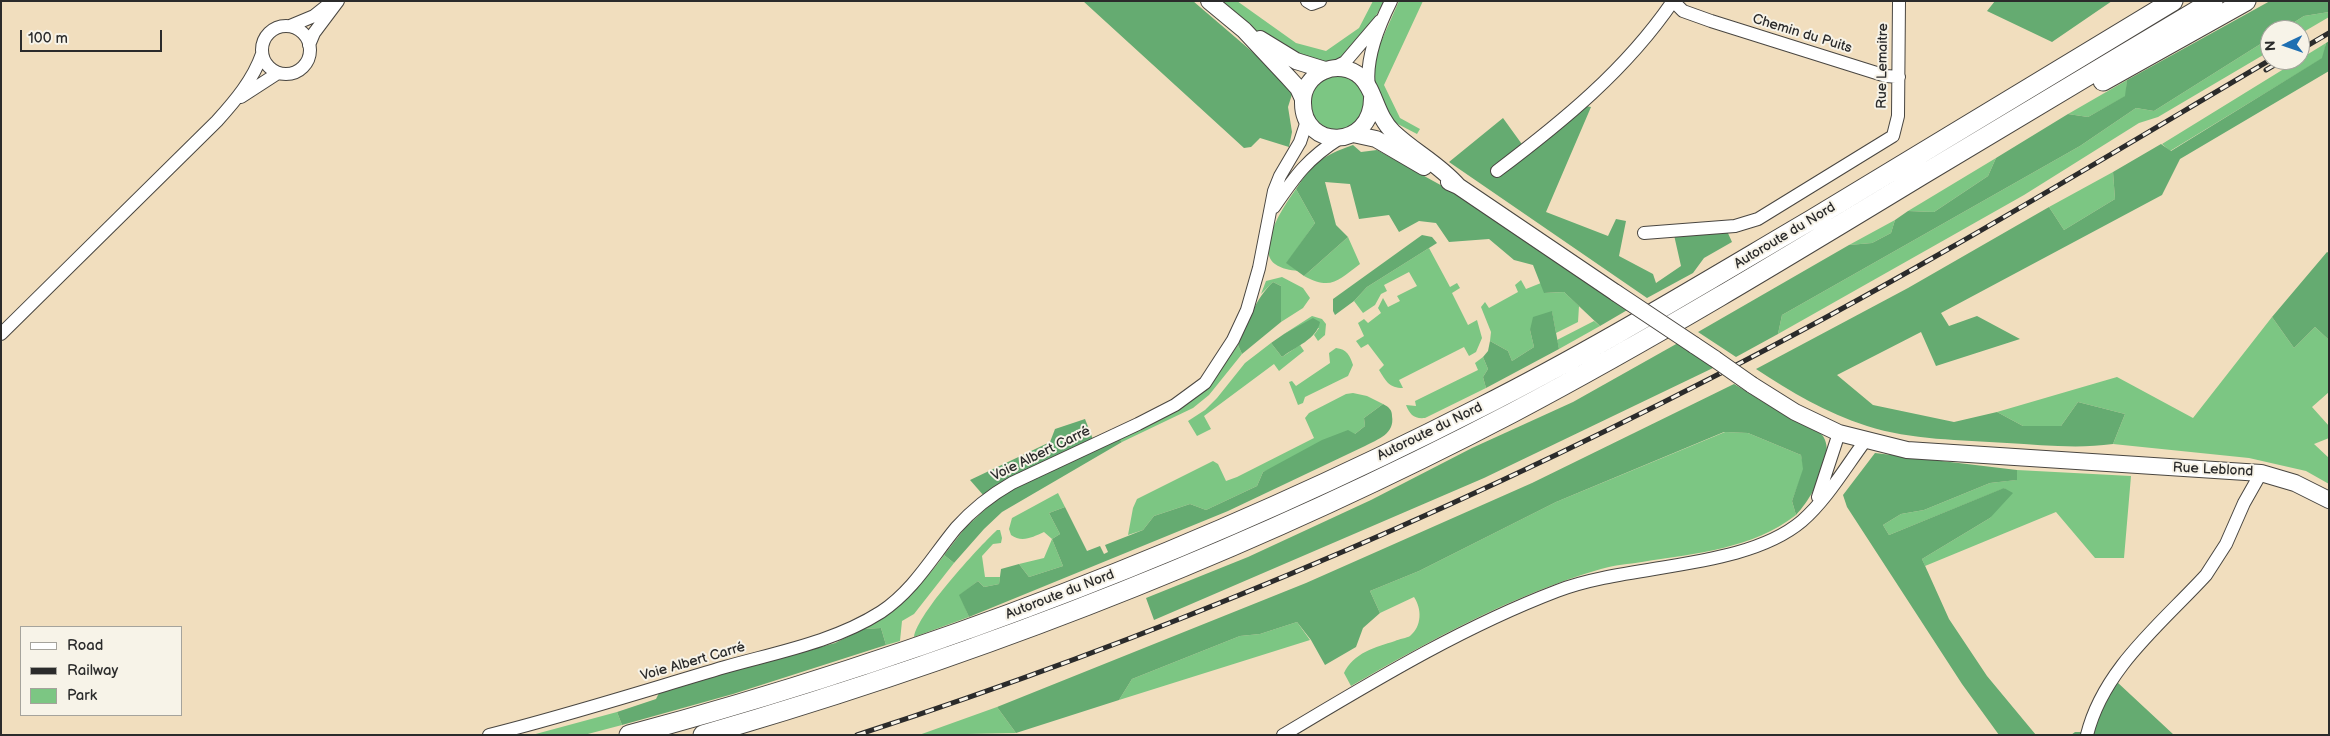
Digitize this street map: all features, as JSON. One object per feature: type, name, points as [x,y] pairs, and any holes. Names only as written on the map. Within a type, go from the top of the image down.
[{"type":"highway","points":[[1811,220],[2024,80],[2151,1]]},
{"type":"highway","name":"Autoroute du Nord","points":[[629,735],[787,690],[968,629],[1094,582],[1252,517],[1413,441],[1551,370],[1689,293],[2173,1]]},
{"type":"highway","name":"Autoroute du Nord","points":[[703,735],[885,679],[1038,625],[1185,566],[1320,507],[1509,414],[1616,357],[2213,1]]},
{"type":"highway","points":[[2196,31],[2246,1]]},
{"type":"highway","points":[[1968,148],[2084,91],[2196,31],[2257,1]]},
{"type":"main road","points":[[1209,1],[1244,30],[1298,88],[1303,99],[1304,113],[1307,121],[1318,132],[1332,138],[1347,136],[1376,139],[1458,186]]},
{"type":"main road","points":[[1244,30],[1296,61],[1329,69],[1354,72],[1370,93],[1380,116],[1394,132],[1444,170],[1458,186]]},
{"type":"main road","points":[[1303,99],[1312,78],[1329,69]]},
{"type":"main road","points":[[1347,136],[1362,128],[1368,119],[1372,109],[1370,93]]},
{"type":"main road","name":"Rue Leblond","points":[[1458,186],[1752,385],[1796,412],[1840,433],[1865,441],[1907,450],[1942,454],[2261,473],[2295,483],[2329,500]]},
{"type":"street","points":[[1,334],[235,101],[257,70],[263,43],[269,33],[277,28],[290,26],[314,16],[333,1]]},
{"type":"street","points":[[309,44],[314,33],[338,1]]},
{"type":"street","points":[[1306,1],[1312,4],[1320,1]]},
{"type":"street","points":[[1370,93],[1367,72],[1382,19],[1391,1]]},
{"type":"street","points":[[1662,1],[1672,1]]},
{"type":"street","points":[[1497,171],[1581,106],[1653,29],[1672,1]]},
{"type":"street","name":"Chemin du Puits","points":[[1672,1],[1683,12],[1886,76],[1899,77]]},
{"type":"street","name":"Rue Lemaitre","points":[[1644,233],[1736,226],[1758,219],[1893,136],[1896,130],[1899,77],[1899,1]]},
{"type":"street","points":[[1329,69],[1345,62],[1382,19]]},
{"type":"street","points":[[262,54],[266,64],[278,73],[289,74],[304,67],[310,54],[309,44],[302,32],[290,26]]},
{"type":"street","points":[[235,101],[278,73]]},
{"type":"street","name":"Voie Albert Carré","points":[[489,735],[827,639],[882,611],[908,589],[957,528],[993,494],[1012,483],[1175,405],[1205,383],[1234,340],[1247,310],[1274,191],[1280,176],[1300,142],[1307,121]]},
{"type":"street","name":"Voie Albert Carré","points":[[1271,211],[1303,166],[1316,154],[1347,136]]},
{"type":"street","points":[[1812,511],[1828,471],[1840,433]]},
{"type":"street","points":[[1283,735],[1408,660],[1534,600],[1587,581],[1746,550],[1790,530],[1818,506],[1865,441]]},
{"type":"street","points":[[2087,735],[2090,719],[2112,677],[2217,561],[2261,473]]},
{"type":"green space","points":[[1083,1],[1193,1],[1284,79],[1293,91],[1288,107],[1292,132],[1289,147],[1260,138],[1251,147],[1244,148]]},
{"type":"green space","points":[[1221,1],[1237,1],[1296,43],[1326,51],[1359,28],[1373,1],[1384,1],[1355,48],[1344,58],[1330,63],[1314,61],[1279,46],[1261,35]]},
{"type":"green space","points":[[1399,1],[1423,1],[1384,85],[1400,118],[1420,129],[1417,134],[1392,121],[1382,104],[1371,69]]},
{"type":"green space","points":[[1995,1],[2112,1],[2052,42],[1987,11]]},
{"type":"green space","points":[[2270,1],[2329,1],[2329,12],[2304,16],[2298,20],[2260,20],[2260,44],[2154,111],[2136,108],[2080,146],[1782,315],[1778,334],[1736,357],[1698,332],[1849,245],[1872,243],[1891,233],[1895,220],[1908,211],[1934,212],[1988,176],[1996,158],[2068,114],[2088,117],[2125,96],[2127,80]]},
{"type":"green space","points":[[2329,12],[2329,17],[2310,28],[2310,20],[2298,20],[2304,16]]},
{"type":"green space","points":[[2329,41],[2329,71],[2180,159],[2162,195],[1941,313],[1949,326],[1977,316],[2020,339],[1936,366],[1921,332],[1837,375],[1873,405],[1954,422],[1997,412],[2023,426],[2061,426],[2078,402],[2125,414],[2113,444],[2047,446],[1936,439],[1884,431],[1852,421],[1823,408],[1756,369],[1908,288],[2049,207],[2064,230],[2115,199],[2113,172],[2161,144],[2171,151],[2303,70],[2310,70],[2310,65],[2322,58],[2326,43]]},
{"type":"green space","points":[[2326,43],[2323,58],[2310,66],[2310,53]]},
{"type":"green space","points":[[2260,44],[2260,57],[2158,117],[2139,123],[2024,195],[1778,334],[1782,315],[2080,146],[2136,108],[2154,111]]},
{"type":"green space","points":[[2282,70],[2303,70],[2170,151],[2162,144]]},
{"type":"green space","points":[[1336,75],[1347,77],[1356,83],[1362,92],[1364,103],[1362,114],[1356,123],[1347,129],[1336,131],[1325,129],[1316,123],[1310,114],[1308,103],[1310,92],[1316,83],[1325,77]]},
{"type":"green space","points":[[2127,80],[2126,96],[2088,117],[2068,114]]},
{"type":"green space","points":[[1586,106],[1591,107],[1546,212],[1608,236],[1616,219],[1626,221],[1619,256],[1653,274],[1656,283],[1681,266],[1674,235],[1727,231],[1732,242],[1704,258],[1693,273],[1647,298],[1449,162],[1503,118],[1529,154]]},
{"type":"green space","points":[[1353,145],[1361,152],[1377,150],[1455,193],[1629,309],[1600,326],[1564,292],[1544,293],[1533,265],[1514,260],[1489,239],[1449,242],[1436,223],[1419,221],[1399,232],[1389,215],[1359,219],[1350,184],[1325,182],[1336,225],[1348,237],[1304,276],[1286,263],[1315,223],[1296,189],[1308,172],[1320,161]]},
{"type":"green space","points":[[1996,158],[1988,176],[1934,212],[1908,211]]},
{"type":"green space","points":[[2113,172],[2115,199],[2064,230],[2049,207]]},
{"type":"green space","points":[[1296,189],[1315,223],[1287,263],[1298,271],[1289,270],[1275,264],[1270,257],[1268,248],[1279,215]]},
{"type":"green space","points":[[1895,220],[1891,233],[1872,243],[1849,245]]},
{"type":"green space","points":[[1422,235],[1432,237],[1437,243],[1367,287],[1354,301],[1335,315],[1333,299]]},
{"type":"green space","points":[[1348,237],[1360,264],[1334,282],[1321,283],[1304,276]]},
{"type":"green space","points":[[1429,248],[1450,287],[1457,283],[1460,288],[1452,293],[1468,325],[1477,320],[1482,338],[1476,352],[1469,356],[1464,347],[1399,380],[1403,388],[1398,388],[1388,383],[1379,370],[1384,365],[1368,344],[1361,348],[1356,341],[1364,336],[1358,323],[1364,319],[1368,323],[1381,313],[1378,308],[1383,298],[1388,307],[1400,301],[1397,296],[1417,286],[1409,272],[1384,285],[1387,291],[1381,294],[1375,305],[1363,313],[1354,301],[1367,287]]},
{"type":"green space","points":[[2327,252],[2329,253],[2329,340],[2315,327],[2294,348],[2272,317]]},
{"type":"green space","points":[[1282,277],[1303,288],[1310,298],[1303,308],[1281,322],[1281,286],[1273,282],[1261,294],[1266,281]]},
{"type":"green space","points":[[1521,280],[1526,289],[1541,283],[1545,293],[1564,292],[1579,306],[1578,322],[1556,333],[1552,312],[1530,330],[1534,347],[1512,361],[1508,351],[1490,341],[1491,332],[1481,307],[1485,302],[1489,308],[1518,292],[1515,285]]},
{"type":"green space","points":[[1273,282],[1281,286],[1281,322],[1242,354],[1238,345],[1249,319],[1261,296]]},
{"type":"green space","points":[[1552,311],[1559,349],[1486,388],[1483,377],[1488,369],[1483,357],[1488,351],[1490,341],[1508,351],[1512,361],[1534,347],[1530,330],[1533,317]]},
{"type":"green space","points":[[1312,316],[1322,319],[1326,324],[1325,335],[1318,341],[1314,335],[1319,328],[1295,329],[1284,334]]},
{"type":"green space","points":[[2272,317],[2294,348],[2315,327],[2329,340],[2329,392],[2312,407],[2329,426],[2329,438],[2314,444],[2329,458],[2329,484],[2306,471],[2249,458],[2113,444],[2125,414],[2078,402],[2061,426],[2023,426],[1997,412],[2117,377],[2193,418]]},
{"type":"green space","points":[[1313,318],[1320,322],[1315,333],[1282,357],[1271,343]]},
{"type":"green space","points":[[1594,321],[1600,326],[1559,349],[1557,340]]},
{"type":"green space","points":[[1271,343],[1282,357],[1300,345],[1304,351],[1279,371],[1274,364],[1204,416],[1211,429],[1197,436],[1188,421],[1205,410],[1245,363]]},
{"type":"green space","points":[[1678,343],[1713,368],[1484,478],[1154,620],[1146,598],[1248,557],[1371,500],[1472,448],[1573,402]]},
{"type":"green space","points":[[1238,345],[1242,354],[1209,395],[1193,408],[1122,442],[1119,438],[1212,382]]},
{"type":"green space","points":[[1336,348],[1345,351],[1351,359],[1353,365],[1348,376],[1305,397],[1303,403],[1298,405],[1289,382],[1292,381],[1296,386],[1330,363],[1329,353]]},
{"type":"green space","points":[[1483,357],[1488,369],[1483,377],[1486,388],[1425,418],[1418,418],[1411,414],[1406,405],[1416,406],[1415,401],[1478,370],[1475,363]]},
{"type":"green space","points":[[1734,384],[1775,409],[1815,429],[1825,440],[1827,450],[1825,462],[1816,487],[1796,515],[1792,501],[1803,469],[1801,455],[1748,433],[1724,432],[1556,502],[1419,571],[1370,591],[1380,613],[1363,628],[1356,647],[1325,665],[1311,640],[1297,622],[1260,634],[1240,636],[1132,679],[1119,700],[1016,733],[997,707],[1306,583],[1532,483]]},
{"type":"green space","points":[[1353,393],[1367,396],[1383,404],[1364,418],[1365,426],[1355,434],[1263,472],[1257,486],[1206,510],[1190,504],[1154,516],[1143,530],[1128,535],[1133,508],[1137,499],[1213,461],[1218,464],[1226,481],[1237,477],[1314,438],[1305,418],[1309,413],[1346,394]]},
{"type":"green space","points":[[1383,404],[1391,410],[1391,427],[1385,435],[1375,441],[1228,511],[969,617],[959,595],[978,581],[984,587],[999,584],[1001,569],[1019,564],[1029,577],[1063,566],[1052,539],[1060,534],[1049,513],[1065,507],[1087,551],[1100,546],[1104,554],[1108,552],[1105,545],[1143,530],[1154,516],[1190,504],[1206,510],[1257,486],[1263,472],[1322,440],[1348,430],[1355,434],[1365,426],[1364,418]]},
{"type":"green space","points":[[1085,419],[1096,447],[1119,438],[1122,442],[1002,512],[954,563],[944,555],[965,528],[991,504],[970,480],[1050,442],[1055,429]]},
{"type":"green space","points":[[1725,432],[1748,433],[1801,455],[1804,469],[1792,501],[1796,515],[1761,535],[1723,548],[1606,568],[1536,592],[1473,620],[1351,686],[1344,673],[1353,660],[1373,648],[1410,636],[1417,627],[1420,617],[1414,597],[1380,613],[1370,591],[1419,571],[1556,502]]},
{"type":"green space","points":[[1875,453],[2017,470],[2017,480],[1990,483],[1924,510],[1901,514],[1883,525],[1889,535],[2004,488],[2013,493],[1990,518],[1922,559],[1949,619],[1987,676],[2036,735],[1999,735],[1962,684],[1847,507],[1843,495]]},
{"type":"green space","points":[[2017,470],[2131,476],[2124,558],[2095,558],[2056,512],[1925,566],[1922,559],[1990,518],[2005,488],[1889,535],[1883,525],[1901,514],[1924,510],[1990,483],[2016,480]]},
{"type":"green space","points":[[1058,493],[1065,507],[1049,513],[1060,534],[1052,539],[1044,532],[1036,536],[1019,539],[1011,535],[1009,529],[1012,518]]},
{"type":"green space","points":[[997,530],[1000,530],[1001,543],[993,544],[982,556],[985,577],[1000,577],[999,584],[984,587],[978,581],[960,595],[969,617],[914,637],[918,626],[937,598],[976,551]]},
{"type":"green space","points":[[1052,539],[1063,566],[1029,577],[1019,564],[1044,558]]},
{"type":"green space","points":[[944,555],[954,563],[914,614],[902,621],[900,641],[886,645],[881,628],[863,629],[917,587]]},
{"type":"green space","points":[[1297,622],[1310,640],[1119,700],[1132,679],[1240,636],[1260,634]]},
{"type":"green space","points":[[881,628],[886,645],[733,694],[622,725],[617,712],[656,699],[660,691],[835,643],[863,629]]},
{"type":"green space","points":[[2117,682],[2174,735],[2071,735],[2075,732],[2093,732],[2101,708]]},
{"type":"green space","points":[[997,707],[1016,733],[919,735]]},
{"type":"green space","points":[[617,712],[622,725],[584,735],[532,735]]},
{"type":"railway","points":[[2310,44],[2329,33]]},
{"type":"railway","points":[[857,735],[967,698],[1185,617],[1400,527],[1611,428],[1786,339],[1926,262],[2260,66]]}]
